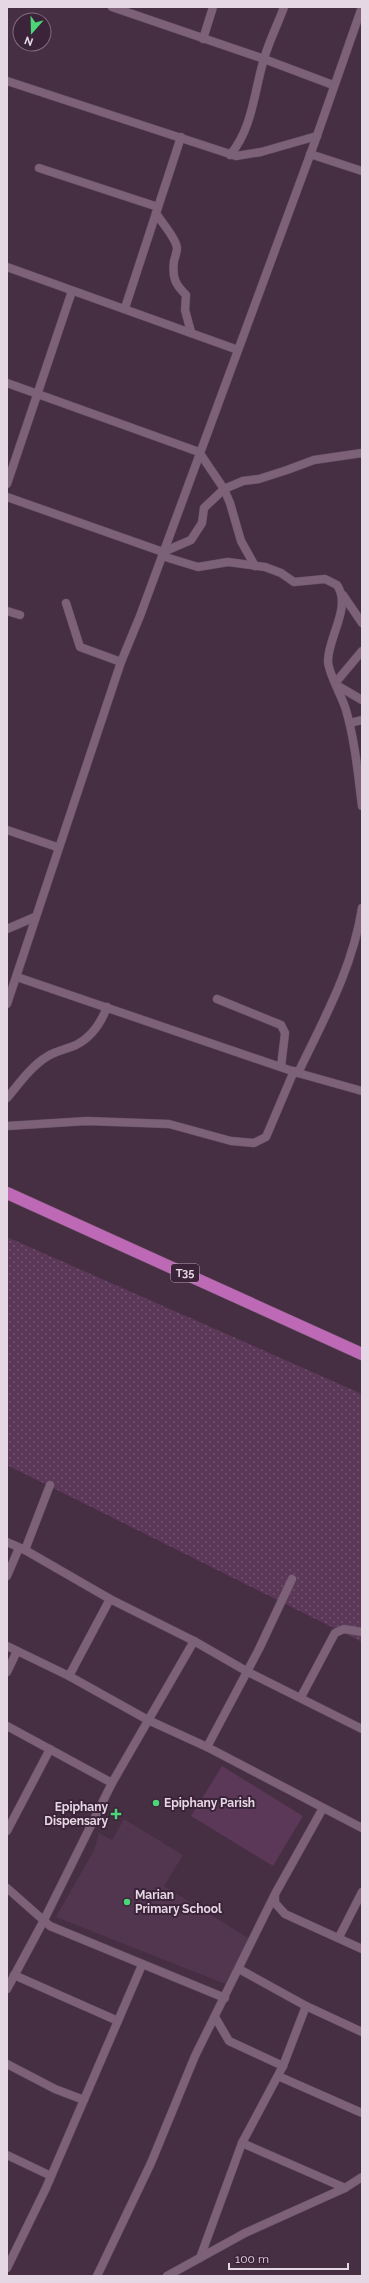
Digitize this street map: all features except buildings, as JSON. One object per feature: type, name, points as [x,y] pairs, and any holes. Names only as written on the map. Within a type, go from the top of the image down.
[{"type":"highway","name":"T35","points":[[7,1193],[362,1354]]},
{"type":"street","points":[[112,7],[264,59],[333,85]]},
{"type":"street","points":[[203,39],[214,7]]},
{"type":"street","points":[[230,155],[240,139],[251,111],[264,59],[284,7]]},
{"type":"street","points":[[7,1001],[17,976],[57,847],[121,662],[317,136],[333,85],[362,7]]},
{"type":"street","points":[[7,81],[181,137],[230,155],[241,156],[262,152],[317,136]]},
{"type":"street","points":[[125,308],[181,137]]},
{"type":"street","points":[[310,154],[362,171]]},
{"type":"street","points":[[39,168],[157,210],[177,249],[174,269],[175,279],[177,286],[186,295],[185,310],[191,332]]},
{"type":"street","points":[[7,267],[72,291],[125,308],[238,350]]},
{"type":"street","points":[[7,484],[72,291]]},
{"type":"street","points":[[7,383],[199,452],[224,489],[230,503],[241,541],[255,566]]},
{"type":"street","points":[[162,554],[191,540],[202,523],[204,508],[224,489],[243,481],[259,479],[314,460],[362,453]]},
{"type":"street","points":[[7,497],[198,567],[221,562],[255,566],[273,570],[294,582],[330,580],[342,592],[362,623]]},
{"type":"street","points":[[342,592],[343,600],[329,652],[329,667],[337,684],[350,723],[362,806]]},
{"type":"street","points":[[66,603],[80,647],[121,662]]},
{"type":"street","points":[[7,611],[20,616]]},
{"type":"street","points":[[337,684],[362,651]]},
{"type":"street","points":[[337,684],[362,700]]},
{"type":"street","points":[[350,723],[362,720]]},
{"type":"street","points":[[7,830],[57,847]]},
{"type":"street","points":[[7,1126],[87,1121],[169,1124],[231,1141],[254,1143],[266,1136],[343,978],[355,944],[362,908]]},
{"type":"street","points":[[7,929],[35,917]]},
{"type":"street","points":[[17,976],[281,1067],[362,1092]]},
{"type":"street","points":[[217,999],[281,1025],[285,1033],[281,1067]]},
{"type":"street","points":[[7,1098],[30,1071],[47,1056],[78,1044],[86,1038],[100,1023],[107,1007]]},
{"type":"street","points":[[7,1576],[22,1549],[50,1485]]},
{"type":"street","points":[[7,1542],[110,1599],[194,1641],[248,1672],[301,1697],[362,1729]]},
{"type":"street","points":[[207,1747],[248,1672],[292,1579]]},
{"type":"street","points":[[69,1676],[110,1599]]},
{"type":"street","points":[[301,1697],[335,1634],[344,1629],[362,1632]]},
{"type":"street","points":[[7,1989],[11,1976],[43,1922],[112,1783],[194,1641]]},
{"type":"street","points":[[7,1646],[69,1676],[148,1720],[207,1747],[362,1828]]},
{"type":"street","points":[[7,1672],[17,1651]]},
{"type":"street","points":[[7,1726],[112,1783]]},
{"type":"street","points":[[7,1831],[50,1749]]},
{"type":"street","points":[[97,2276],[151,2163],[181,2089],[215,2017],[275,1894],[323,1808]]},
{"type":"street","points":[[7,1888],[43,1922],[142,1965],[225,1998]]},
{"type":"street","points":[[339,1937],[362,1892]]},
{"type":"street","points":[[275,1894],[276,1903],[285,1914],[362,1948]]},
{"type":"street","points":[[7,2268],[10,2251],[51,2176],[142,1965]]},
{"type":"street","points":[[239,1969],[306,2006],[362,2032]]},
{"type":"street","points":[[11,1976],[118,2021]]},
{"type":"street","points":[[200,2258],[242,2143],[283,2066],[306,2006]]},
{"type":"street","points":[[215,2017],[229,2040],[283,2066]]},
{"type":"street","points":[[7,2064],[55,2089],[84,2100]]},
{"type":"street","points":[[278,2076],[362,2113]]},
{"type":"street","points":[[242,2143],[345,2188]]},
{"type":"street","points":[[7,2155],[51,2176]]},
{"type":"street","points":[[167,2276],[244,2233],[345,2188],[362,2177]]},
{"type":"shaded area","points":[[7,1237],[362,1394],[362,1642],[7,1465]]},
{"type":"shaded area","points":[[222,1766],[303,1816],[273,1866],[191,1816]]},
{"type":"shaded area","name":"Marian Primary School","points":[[124,1819],[183,1855],[164,1886],[250,1939],[225,1984],[56,1917],[94,1850],[99,1833],[112,1840]]},
{"type":"place","name":"Epiphany Parish","points":[[156,1803]]},
{"type":"place","name":"Epiphany Dispensary","points":[[116,1814]]},
{"type":"place","name":"Marian Primary School","points":[[127,1902]]}]
